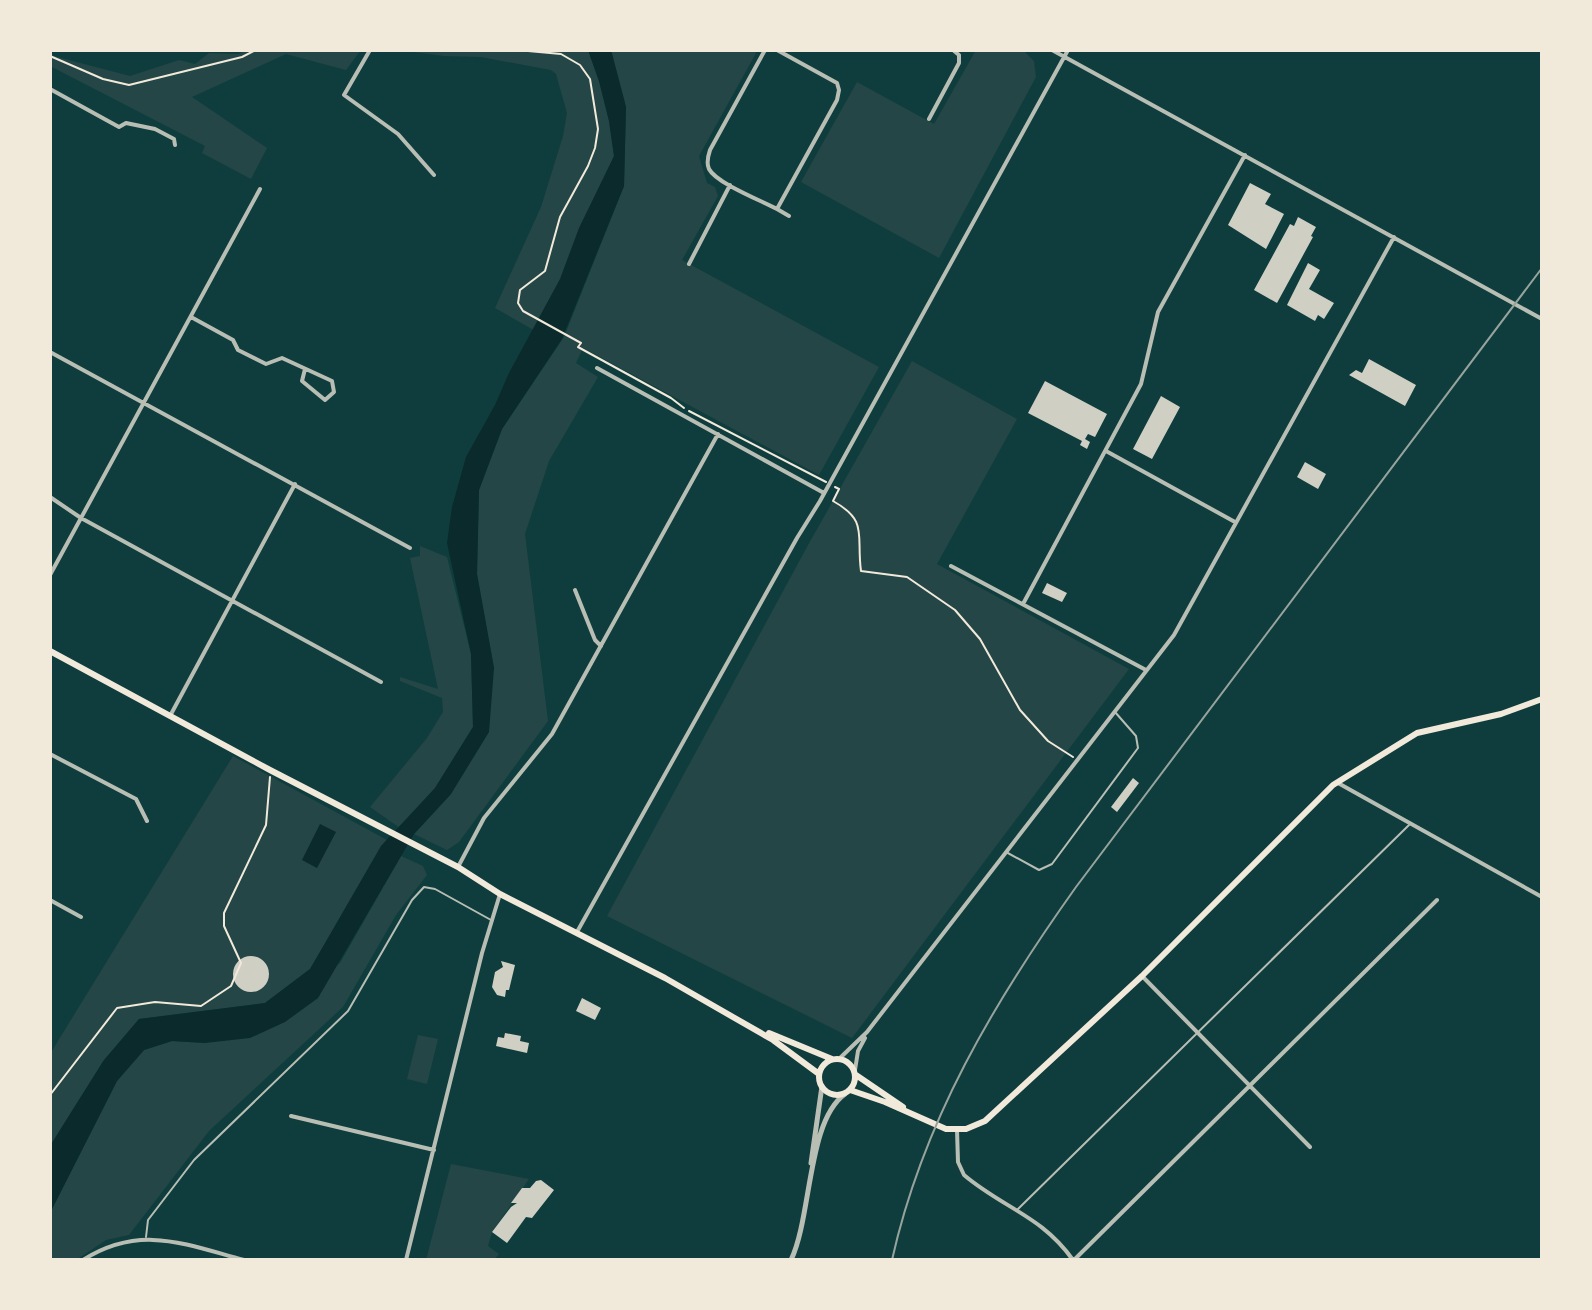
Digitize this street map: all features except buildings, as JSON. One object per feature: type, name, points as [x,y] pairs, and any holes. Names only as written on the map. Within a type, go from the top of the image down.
[{"type":"main road","points":[[50,651],[270,770],[384,827],[500,894],[740,1019],[819,1074]]},
{"type":"main road","points":[[836,1059],[822,1066],[819,1074],[822,1086],[831,1094],[848,1092],[935,1125],[957,1130],[977,1126],[995,1115],[1142,976],[1337,783],[1417,733],[1501,714],[1542,699]]},
{"type":"main road","points":[[740,1019],[848,1062],[855,1073],[916,1116]]},
{"type":"main road","points":[[848,1092],[855,1073]]},
{"type":"street","points":[[370,50],[344,95],[398,134],[434,175]]},
{"type":"street","points":[[765,50],[710,150],[708,168],[716,177],[789,216]]},
{"type":"street","points":[[777,50],[837,83],[839,90],[837,100],[777,209]]},
{"type":"street","points":[[929,119],[959,63],[959,55],[953,50]]},
{"type":"street","points":[[1052,50],[1542,319]]},
{"type":"street","points":[[577,932],[1068,50]]},
{"type":"street","points":[[50,89],[119,127],[126,123],[155,129],[174,139],[175,145]]},
{"type":"street","points":[[1023,604],[1141,384],[1158,312],[1245,155]]},
{"type":"street","points":[[689,264],[730,185]]},
{"type":"street","points":[[50,575],[260,189]]},
{"type":"street","points":[[836,1059],[867,1032],[1174,635],[1394,237]]},
{"type":"street","points":[[191,317],[233,340],[238,350],[266,364],[282,358],[332,381],[334,392],[325,400],[302,381],[305,369]]},
{"type":"street","points":[[50,352],[410,548]]},
{"type":"street","points":[[597,368],[824,493]]},
{"type":"street","points":[[458,867],[484,818],[552,734],[718,434]]},
{"type":"street","points":[[1106,451],[1235,522]]},
{"type":"street","points":[[170,716],[295,484]]},
{"type":"street","points":[[50,497],[81,518],[381,682]]},
{"type":"street","points":[[951,566],[1146,670]]},
{"type":"street","points":[[575,590],[595,640],[601,646]]},
{"type":"street","points":[[50,754],[136,799],[147,821]]},
{"type":"street","points":[[1337,783],[1542,897]]},
{"type":"street","points":[[406,1260],[500,894]]},
{"type":"street","points":[[50,900],[81,917]]},
{"type":"street","points":[[957,1130],[958,1162],[964,1175],[1018,1209],[1059,1240],[1074,1260],[1437,900]]},
{"type":"street","points":[[1142,976],[1310,1147]]},
{"type":"street","points":[[855,1073],[858,1051],[867,1032]]},
{"type":"street","points":[[802,1223],[822,1086]]},
{"type":"street","points":[[791,1260],[824,1122],[834,1102],[848,1092]]},
{"type":"street","points":[[291,1116],[434,1150]]},
{"type":"street","points":[[83,1260],[101,1248],[146,1238],[163,1239],[244,1260]]},
{"type":"lane","points":[[1006,852],[1039,870],[1052,864],[1138,748],[1136,736],[1114,711]]},
{"type":"lane","points":[[1018,1209],[1409,824]]},
{"type":"lane","points":[[146,1238],[148,1220],[194,1160],[348,1011],[412,900],[424,887],[435,889],[491,920]]},
{"type":"path","points":[[50,56],[116,84],[129,85],[242,57],[256,50]]},
{"type":"path","points":[[517,50],[561,54],[580,65],[590,79],[598,129],[588,166],[560,217],[545,271],[520,290],[518,303],[523,311],[581,343],[578,347],[683,407],[839,489],[833,501],[855,517],[861,571],[907,577],[955,610],[980,639],[1020,710],[1048,741],[1077,759]]},
{"type":"path","points":[[50,1095],[117,1008],[155,1002],[201,1006],[231,986],[241,963],[224,926],[224,913],[266,825],[270,770]]},
{"type":"shaded area","points":[[247,50],[361,50],[346,70],[286,54],[192,97],[267,148],[251,179],[202,153],[205,146],[50,66],[50,55],[130,76],[179,60],[195,64],[209,53],[238,54]]},
{"type":"shaded area","points":[[399,50],[588,50],[609,121],[614,156],[539,333],[495,308],[541,207],[563,136],[567,113],[556,74],[551,70],[481,57]]},
{"type":"shaded area","points":[[588,50],[611,50],[626,107],[624,186],[562,339],[502,429],[479,490],[477,574],[494,668],[489,732],[451,794],[414,834],[318,998],[285,1022],[250,1038],[205,1043],[172,1041],[144,1050],[117,1081],[50,1213],[50,1146],[104,1060],[139,1019],[265,1003],[310,969],[381,846],[435,788],[473,727],[471,654],[447,543],[452,507],[466,457],[560,279],[579,228],[614,156],[609,121]]},
{"type":"shaded area","points":[[611,50],[755,50],[699,156],[707,183],[715,187],[718,196],[682,260],[879,367],[819,475],[583,348],[576,363],[598,377],[549,461],[525,534],[548,721],[459,842],[447,850],[414,834],[451,794],[494,668],[477,574],[479,490],[502,429],[564,337],[624,186],[626,107]]},
{"type":"shaded area","points":[[976,50],[1023,50],[1034,61],[1036,77],[939,258],[801,182],[857,82],[934,124]]},
{"type":"shaded area","points":[[912,361],[1017,419],[937,564],[1129,669],[852,1038],[607,916],[808,545]]},
{"type":"shaded area","points":[[420,546],[447,557],[471,654],[473,727],[435,788],[400,828],[370,807],[427,738],[443,712],[442,698],[400,681],[400,677],[438,689],[410,558],[420,556]]},
{"type":"shaded area","points":[[233,756],[387,840],[310,969],[265,1003],[139,1019],[102,1063],[50,1146],[50,1054]]},
{"type":"shaded area","points":[[320,824],[336,832],[317,868],[302,860]]},
{"type":"shaded area","points":[[401,856],[423,866],[427,875],[396,915],[343,1007],[209,1131],[129,1235],[106,1240],[76,1260],[50,1260],[50,1213],[117,1081],[144,1050],[172,1041],[205,1043],[340,963]]},
{"type":"shaded area","points":[[418,1035],[438,1039],[427,1084],[407,1079]]},
{"type":"shaded area","points":[[451,1164],[529,1179],[492,1232],[488,1246],[499,1254],[494,1260],[426,1260]]},
{"type":"railway","points":[[892,1260],[905,1209],[942,1111],[1017,974],[1076,887],[1542,268]]}]
